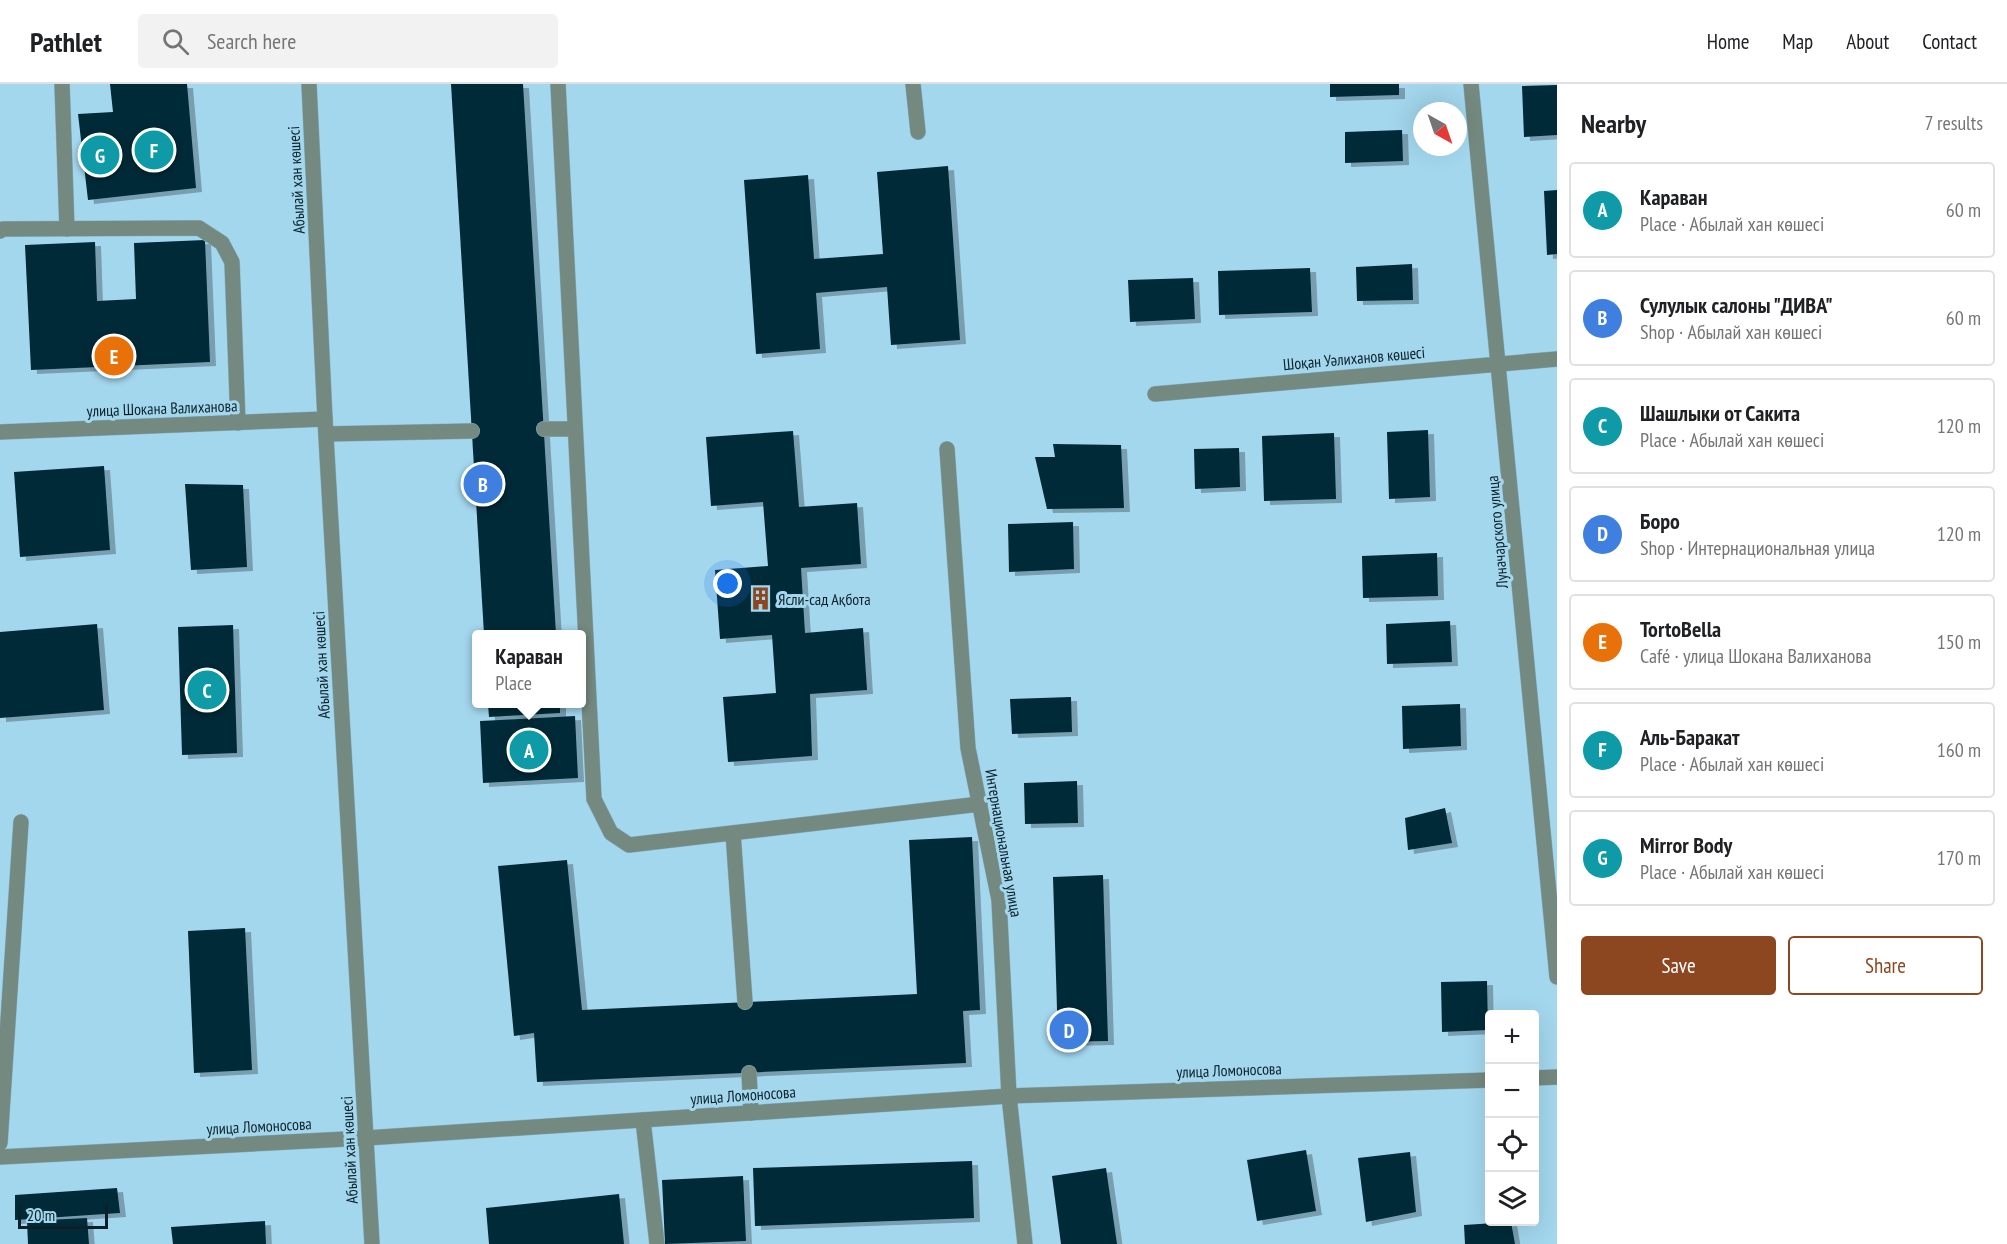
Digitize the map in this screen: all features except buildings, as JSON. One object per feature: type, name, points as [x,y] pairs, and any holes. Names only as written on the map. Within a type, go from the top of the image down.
[{"type":"street","points":[[62,84],[67,229]]},
{"type":"street","name":"Абылай хан көшесі","points":[[309,84],[325,427],[372,1244]]},
{"type":"street","points":[[558,84],[585,630]]},
{"type":"street","points":[[913,84],[918,132]]},
{"type":"street","name":"Луначарского улица","points":[[1471,84],[1557,977]]},
{"type":"street","points":[[0,231],[3,228],[199,228],[222,243],[232,262],[238,423]]},
{"type":"street","name":"Шоқан Уәлиханов көшесі","points":[[1155,394],[1499,362],[1557,359]]},
{"type":"street","name":"улица Шокана Валиханова","points":[[0,432],[238,423],[472,431]]},
{"type":"street","points":[[543,429],[575,429]]},
{"type":"street","name":"Интернациональная улица","points":[[946,449],[968,748],[999,900],[1009,1096],[1025,1244]]},
{"type":"street","points":[[586,643],[594,799],[611,833],[629,845],[980,804]]},
{"type":"street","points":[[0,1143],[21,822]]},
{"type":"street","points":[[733,833],[745,1002]]},
{"type":"street","points":[[749,1073],[751,1113]]},
{"type":"street","points":[[1539,1078],[1557,1077]]},
{"type":"street","name":"улица Ломоносова","points":[[0,1157],[366,1138],[1009,1096],[1485,1080]]},
{"type":"street","points":[[643,1120],[657,1244]]},
{"type":"place","name":"Аль-Баракат","points":[[154,150]]},
{"type":"place","name":"Mirror Body","points":[[100,155]]},
{"type":"place","name":"TortoBella","points":[[114,356]]},
{"type":"place","name":"Сулулык салоны \"ДИВА\"","points":[[483,484]]},
{"type":"place","name":"Ясли-сад Ақбота","points":[[760,599]]},
{"type":"place","name":"Шашлыки от Сакита","points":[[207,690]]},
{"type":"place","name":"Караван","points":[[529,750]]},
{"type":"place","name":"Боро","points":[[1069,1030]]}]
